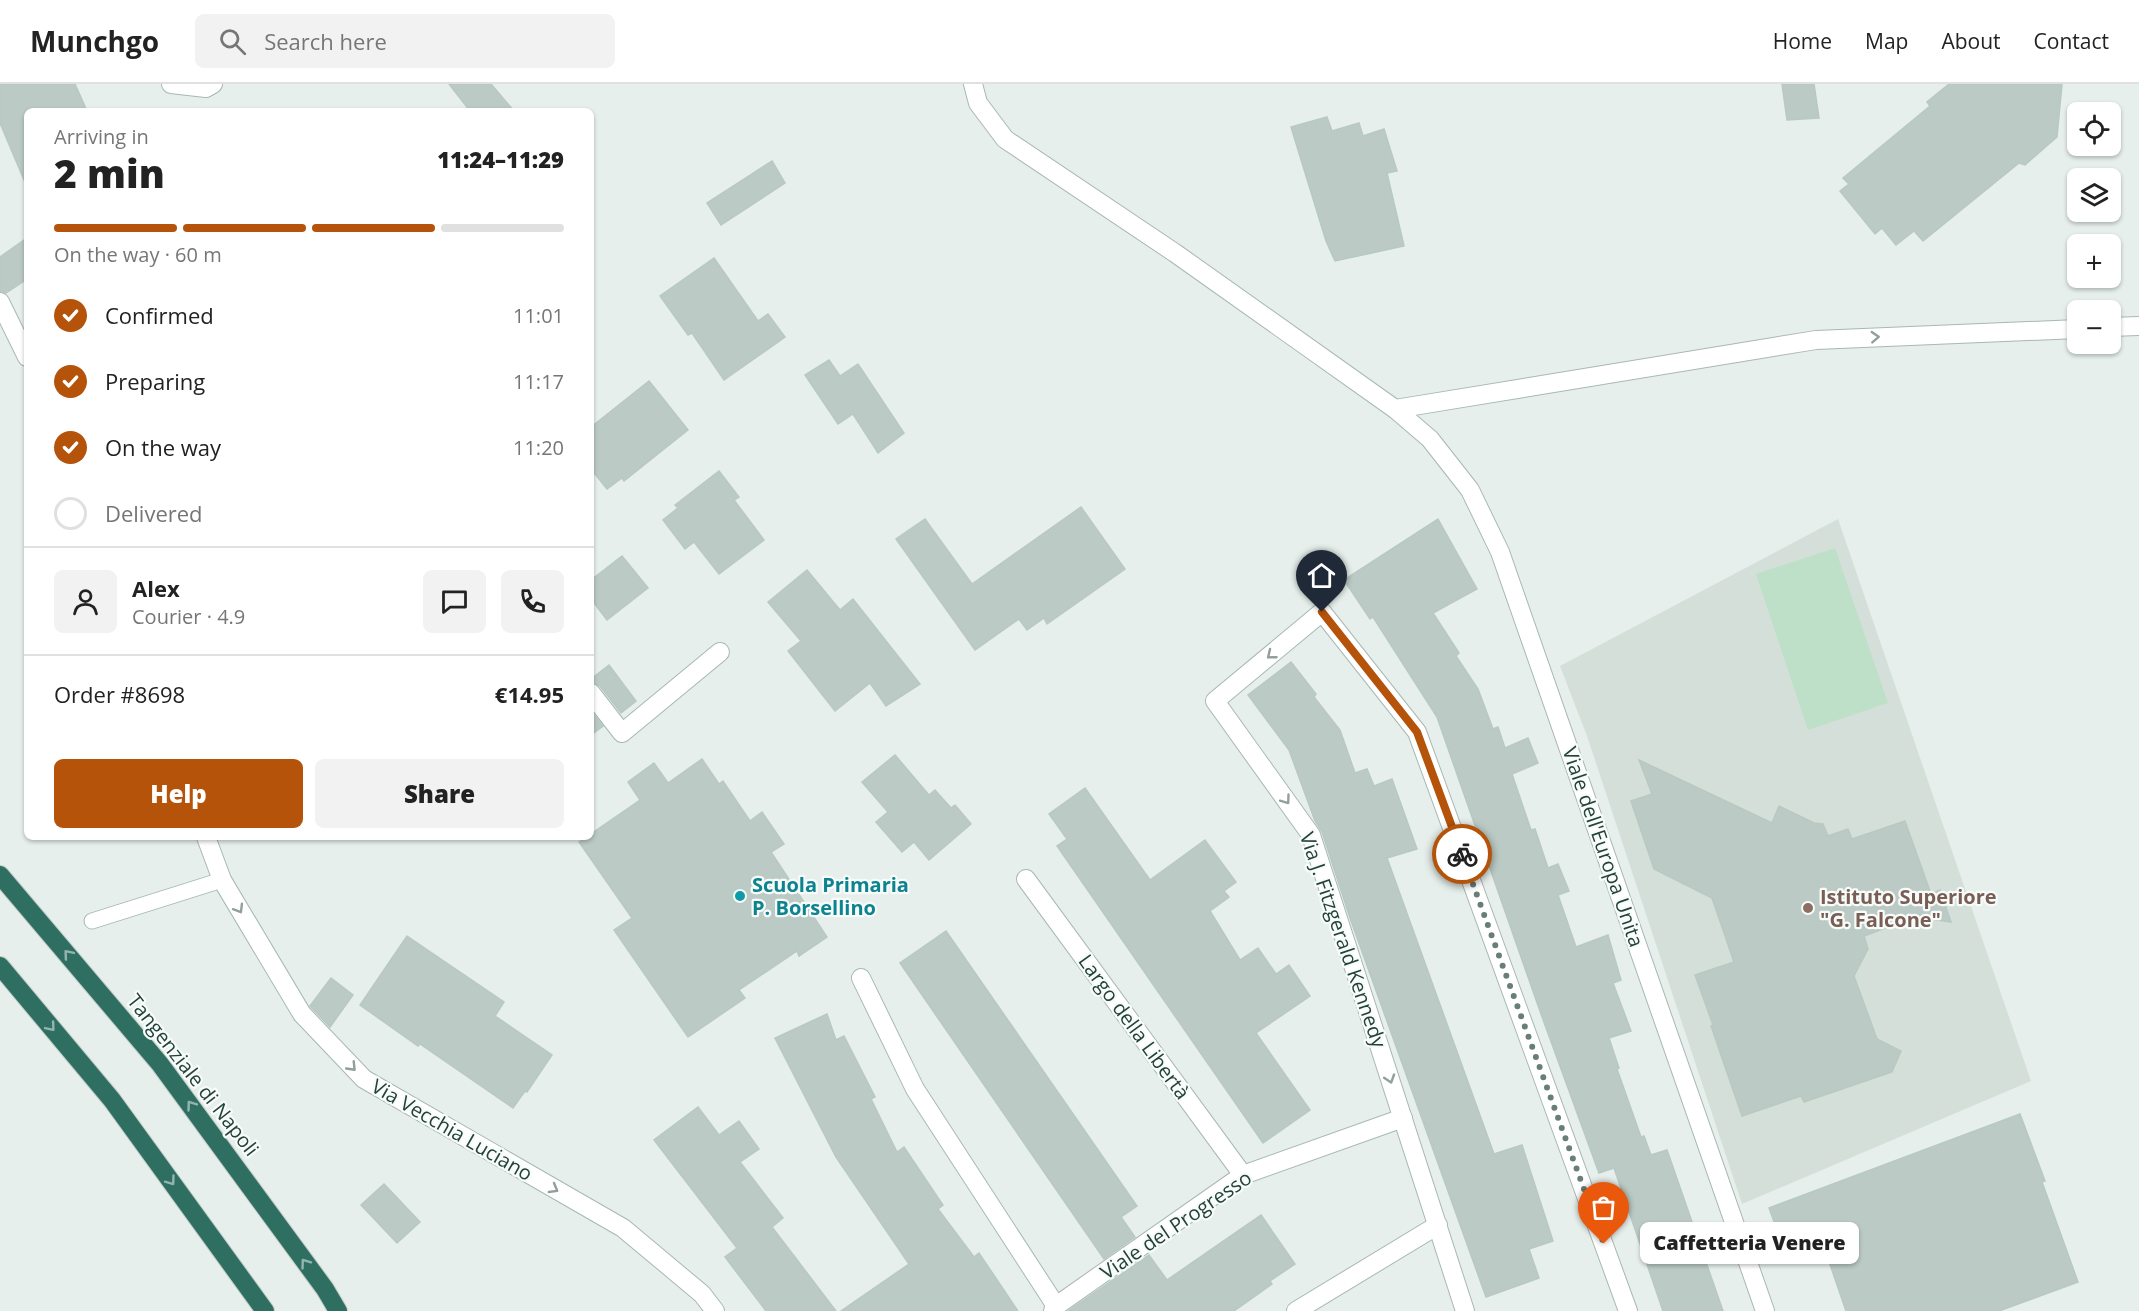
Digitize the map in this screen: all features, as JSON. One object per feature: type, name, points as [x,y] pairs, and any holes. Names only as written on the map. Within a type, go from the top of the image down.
[{"type":"highway","name":"Tangenziale di Napoli","points":[[0,874],[160,1064],[338,1311]]},
{"type":"highway","points":[[0,966],[112,1100],[266,1311]]},
{"type":"street","points":[[171,84],[206,88],[213,84]]},
{"type":"street","name":"Viale dell'Europa Unita","points":[[973,84],[978,103],[1005,139],[1175,253],[1395,409],[1430,439],[1470,490],[1500,552],[1765,1311]]},
{"type":"street","points":[[0,302],[24,351]]},
{"type":"street","points":[[2121,327],[2139,326]]},
{"type":"street","points":[[1395,409],[1816,340],[2067,329]]},
{"type":"street","name":"Via J. Fitzgerald Kennedy","points":[[1465,1311],[1311,835],[1215,701],[1322,612],[1417,732],[1628,1311]]},
{"type":"street","points":[[594,697],[622,733],[720,652]]},
{"type":"street","name":"Via Vecchia Luciano","points":[[207,840],[222,880],[302,1014],[364,1079],[623,1228],[702,1294],[715,1311]]},
{"type":"street","name":"Largo della Libertà","points":[[1026,879],[1243,1175]]},
{"type":"street","name":"Viale del Progresso","points":[[861,978],[915,1089],[1055,1308],[1243,1175],[1403,1118]]},
{"type":"street","points":[[1296,1311],[1438,1225]]},
{"type":"lane","points":[[92,921],[222,880]]},
{"type":"shaded area","name":"Istituto Superiore \"G. Falcone\"","points":[[1838,519],[2031,1081],[1742,1204],[1587,736],[1560,666]]},
{"type":"green space","points":[[1835,548],[1888,703],[1808,730],[1756,574]]},
{"type":"building","points":[[0,84],[75,84],[86,108],[24,108],[24,180],[0,123]]},
{"type":"building","points":[[449,84],[491,84],[511,108],[468,108]]},
{"type":"building","points":[[1782,84],[1814,84],[1819,118],[1787,120]]},
{"type":"building","points":[[1949,84],[2062,84],[2057,137],[2025,165],[2019,163],[1923,241],[1914,231],[1896,245],[1882,228],[1875,234],[1840,191],[1849,184],[1843,178],[1930,106],[1927,102]]},
{"type":"building","points":[[1327,117],[1332,131],[1359,123],[1363,136],[1384,129],[1397,171],[1387,173],[1404,246],[1335,261],[1326,241],[1291,127]]},
{"type":"building","points":[[772,161],[785,183],[721,225],[707,203]]},
{"type":"building","points":[[24,240],[24,281],[6,293],[0,291],[0,257]]},
{"type":"building","points":[[714,258],[758,321],[768,314],[785,337],[724,380],[692,333],[688,335],[660,296]]},
{"type":"building","points":[[829,360],[840,376],[858,364],[904,433],[878,453],[853,414],[838,424],[805,375]]},
{"type":"building","points":[[649,381],[688,430],[624,481],[622,478],[607,489],[594,473],[594,425]]},
{"type":"building","points":[[719,471],[739,497],[734,500],[764,540],[719,574],[694,542],[685,549],[663,520],[678,508],[675,505]]},
{"type":"building","points":[[1081,507],[1125,569],[1047,624],[1044,618],[1027,630],[1019,619],[975,650],[896,539],[925,519],[972,584]]},
{"type":"building","points":[[1438,519],[1477,589],[1433,613],[1459,653],[1456,656],[1478,689],[1493,729],[1498,727],[1505,748],[1528,738],[1538,763],[1512,774],[1531,830],[1535,829],[1548,868],[1558,864],[1569,891],[1558,895],[1576,947],[1608,935],[1621,980],[1613,983],[1631,1031],[1609,1038],[1619,1068],[1617,1069],[1641,1137],[1644,1136],[1651,1155],[1667,1150],[1723,1311],[1663,1311],[1614,1168],[1599,1173],[1437,717],[1373,617],[1370,619],[1344,580]]},
{"type":"building","points":[[622,556],[648,588],[607,620],[594,603],[594,578]]},
{"type":"building","points":[[807,570],[840,610],[853,599],[920,684],[886,706],[870,683],[835,711],[788,651],[801,641],[768,602]]},
{"type":"building","points":[[1291,662],[1316,694],[1314,697],[1340,730],[1355,773],[1367,769],[1374,786],[1392,779],[1417,849],[1387,858],[1494,1154],[1522,1145],[1553,1241],[1529,1249],[1539,1278],[1486,1297],[1350,918],[1322,832],[1315,821],[1289,750],[1248,695]]},
{"type":"building","points":[[609,665],[636,701],[621,713],[600,686],[594,683],[594,677]]},
{"type":"building","points":[[594,715],[603,726],[594,733]]},
{"type":"building","points":[[895,755],[929,795],[935,790],[951,808],[955,805],[971,824],[929,860],[914,842],[902,852],[876,822],[888,812],[862,782]]},
{"type":"building","name":"Scuola Primaria P. Borsellino","points":[[702,759],[719,784],[723,781],[750,821],[762,812],[784,844],[771,852],[827,937],[799,956],[797,951],[739,990],[745,998],[688,1037],[614,930],[632,918],[579,842],[594,840],[594,832],[640,800],[628,782],[654,763],[668,783]]},
{"type":"building","points":[[1639,760],[1772,823],[1779,806],[1814,823],[1823,824],[1828,836],[1848,829],[1852,839],[1905,821],[1931,894],[1940,890],[1951,922],[1915,917],[1864,936],[1868,949],[1854,976],[1877,1039],[1901,1051],[1892,1072],[1804,1102],[1801,1096],[1742,1116],[1695,975],[1734,962],[1712,898],[1654,869],[1631,801],[1652,794]]},
{"type":"building","points":[[1085,788],[1150,880],[1205,840],[1236,882],[1224,891],[1229,897],[1210,911],[1240,960],[1258,948],[1276,974],[1289,965],[1310,996],[1256,1033],[1310,1110],[1263,1143],[1057,846],[1067,839],[1049,814]]},
{"type":"building","points":[[946,931],[1137,1206],[1121,1217],[1135,1237],[1104,1259],[900,963]]},
{"type":"building","points":[[407,936],[504,1002],[495,1016],[552,1055],[513,1108],[360,1005]]},
{"type":"building","points":[[331,978],[353,995],[330,1027],[310,1006]]},
{"type":"building","points":[[827,1014],[836,1040],[844,1036],[875,1097],[871,1099],[897,1152],[904,1147],[943,1205],[938,1209],[974,1257],[979,1253],[1018,1311],[841,1311],[909,1264],[836,1157],[775,1038]]},
{"type":"building","points":[[698,1107],[719,1135],[739,1121],[759,1149],[740,1162],[783,1218],[772,1227],[836,1311],[766,1311],[725,1257],[737,1248],[654,1140]]},
{"type":"building","points":[[2020,1114],[2078,1282],[1999,1311],[1846,1311],[1823,1244],[1787,1257],[1769,1208]]},
{"type":"building","points":[[384,1184],[420,1222],[397,1243],[361,1205]]},
{"type":"building","points":[[1261,1215],[1295,1264],[1270,1281],[1272,1284],[1234,1311],[1068,1311],[1149,1255],[1167,1280]]},
{"type":"way so far","points":[[1462,854],[1604,1244]]},
{"type":"place","name":"Scuola Primaria P. Borsellino","points":[[740,896]]},
{"type":"place","name":"Istituto Superiore \"G. Falcone\"","points":[[1808,908]]},
{"type":"place","name":"Caffetteria Venere","points":[[1604,1244]]},
{"type":"route","points":[[1322,612],[1417,732],[1462,854]]}]
